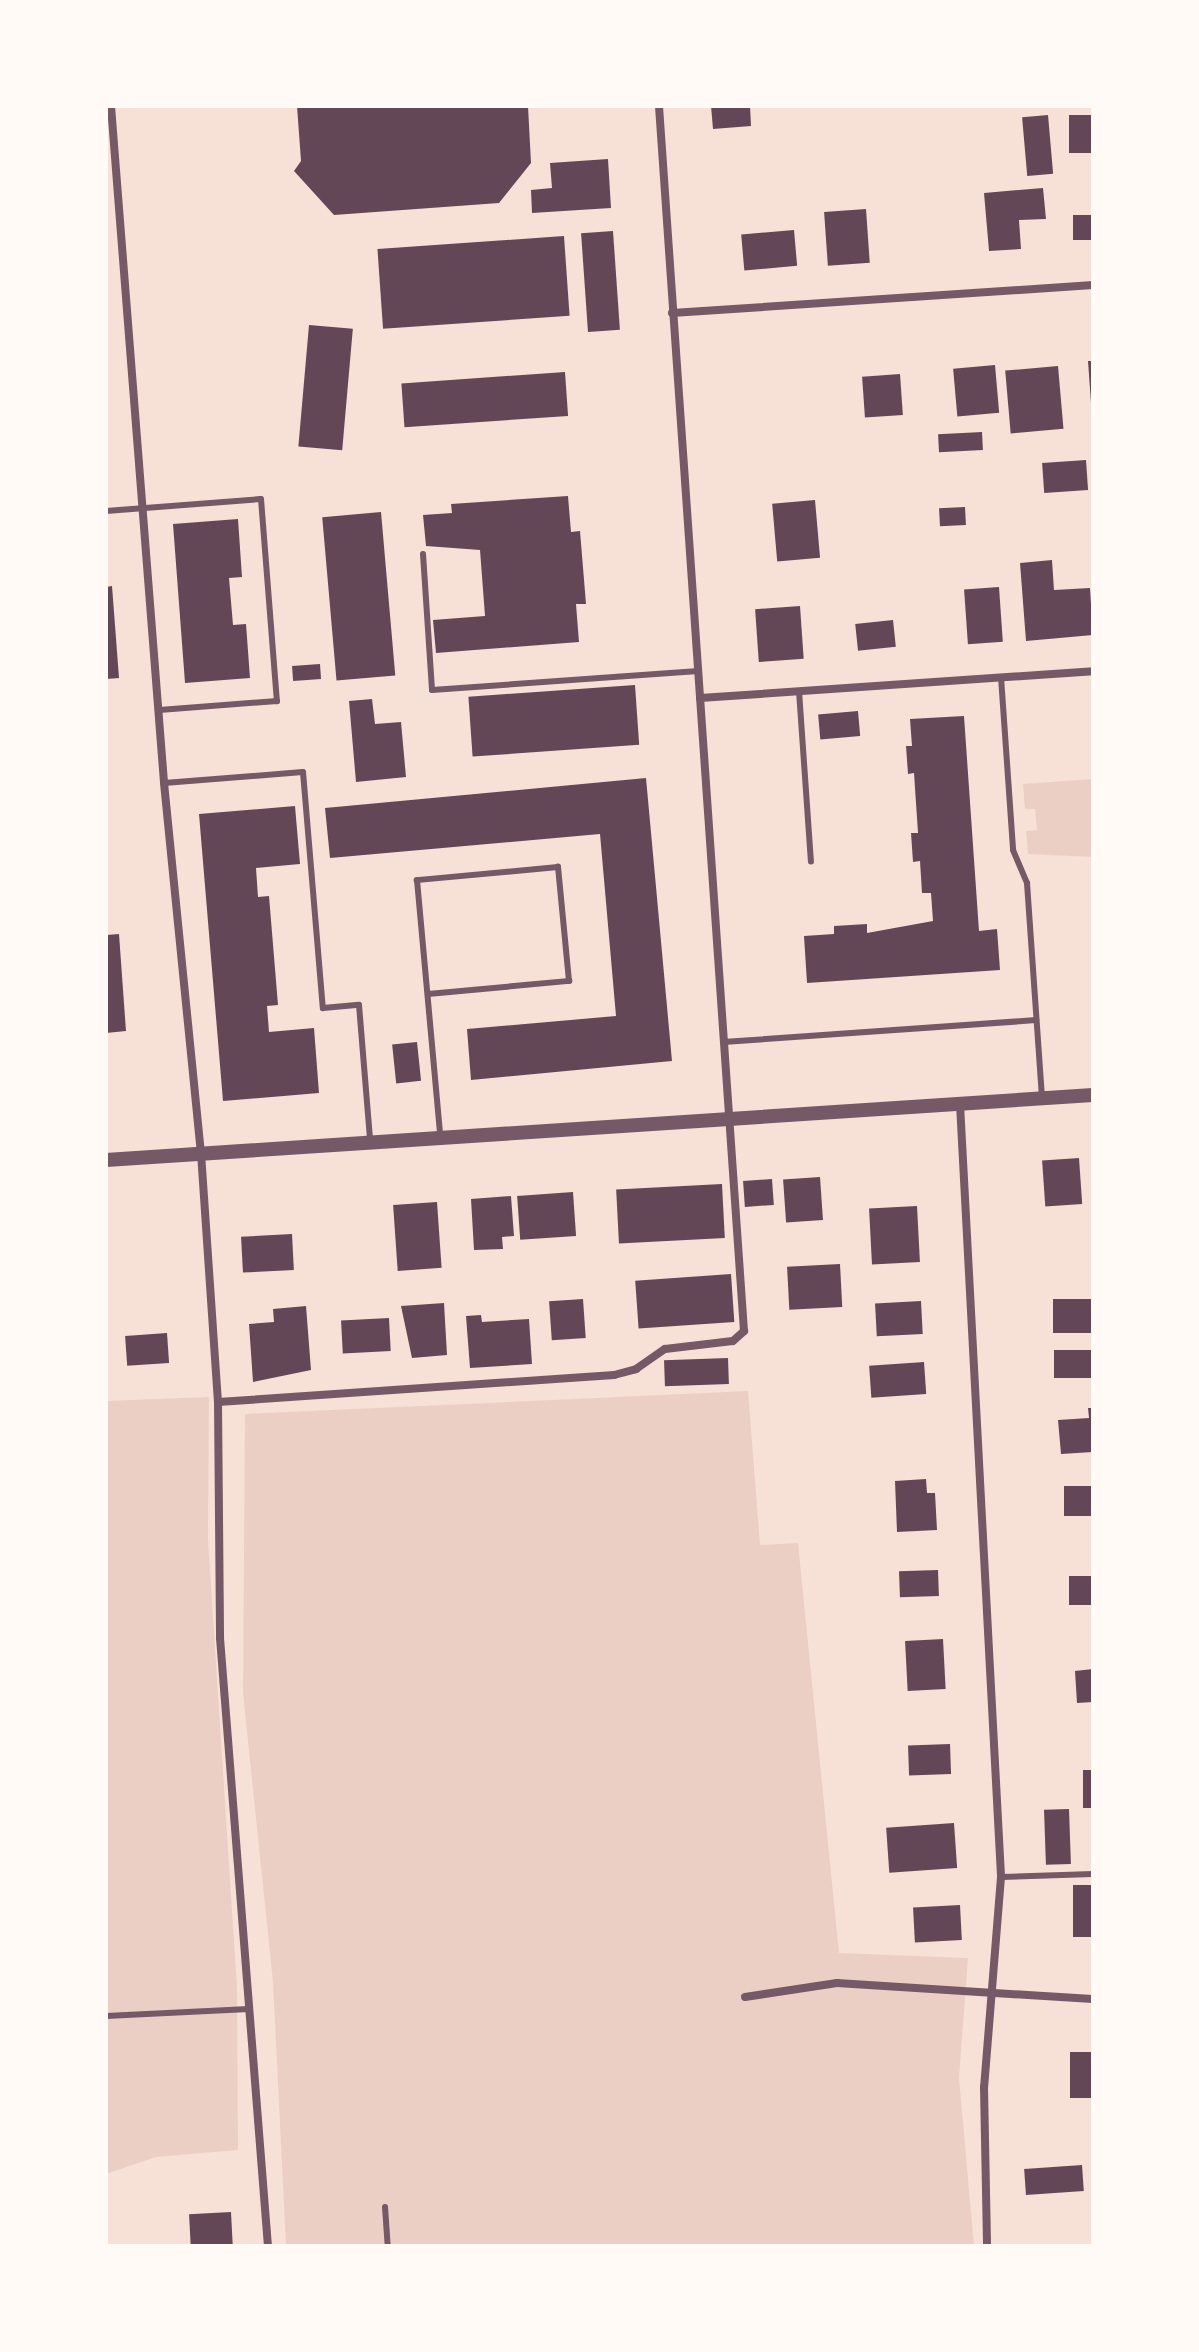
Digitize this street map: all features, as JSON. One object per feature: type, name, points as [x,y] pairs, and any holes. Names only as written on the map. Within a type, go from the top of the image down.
[{"type":"street","points":[[111,106],[164,783],[201,1153],[218,1402],[220,1638],[268,2246]]},
{"type":"street","points":[[218,1402],[614,1375],[636,1369],[665,1349],[733,1341],[744,1331],[746,1315],[723,1042],[659,106]]},
{"type":"street","points":[[672,313],[1093,285]]},
{"type":"street","points":[[700,698],[1093,671]]},
{"type":"street","points":[[106,1160],[440,1135],[729,1120],[1093,1095]]},
{"type":"street","points":[[960,1104],[1001,1877],[984,2087],[987,2246]]},
{"type":"street","points":[[745,1997],[837,1983],[1093,1999]]},
{"type":"lane","points":[[106,511],[261,499],[277,701],[159,710]]},
{"type":"lane","points":[[423,554],[432,690],[698,671]]},
{"type":"lane","points":[[1001,677],[1013,850],[1027,883],[1042,1098]]},
{"type":"lane","points":[[799,691],[811,862]]},
{"type":"lane","points":[[164,783],[303,772],[323,1008],[359,1005],[370,1140]]},
{"type":"lane","points":[[428,994],[569,981],[558,867],[417,880],[440,1135]]},
{"type":"lane","points":[[723,1042],[1036,1020]]},
{"type":"lane","points":[[1001,1877],[1093,1874]]},
{"type":"lane","points":[[106,2016],[249,2009]]},
{"type":"lane","points":[[385,2207],[388,2246]]},
{"type":"shaded area","points":[[1093,779],[1093,857],[1028,854],[1026,831],[1037,830],[1035,809],[1025,809],[1023,784]]},
{"type":"shaded area","points":[[748,1391],[760,1545],[798,1543],[839,1953],[968,1958],[959,2078],[974,2246],[286,2246],[273,1982],[243,1693],[245,1414]]},
{"type":"shaded area","points":[[209,1397],[208,1539],[237,1988],[238,2150],[156,2157],[106,2174],[106,1401]]},
{"type":"building","points":[[297,106],[528,106],[531,163],[499,203],[334,215],[294,171],[301,161]]},
{"type":"building","points":[[711,106],[750,106],[751,126],[713,129]]},
{"type":"building","points":[[1048,115],[1053,174],[1027,176],[1022,117]]},
{"type":"building","points":[[1069,115],[1093,115],[1093,153],[1069,153]]},
{"type":"building","points":[[608,159],[611,208],[532,213],[531,190],[552,188],[550,163]]},
{"type":"building","points":[[1043,188],[1046,219],[1019,220],[1021,249],[989,251],[984,193]]},
{"type":"building","points":[[866,209],[870,263],[828,266],[824,212]]},
{"type":"building","points":[[1073,215],[1093,215],[1093,240],[1073,240]]},
{"type":"building","points":[[794,230],[797,266],[744,270],[741,235]]},
{"type":"building","points":[[613,231],[620,330],[588,332],[581,233]]},
{"type":"building","points":[[564,236],[570,316],[383,329],[377,249]]},
{"type":"building","points":[[309,325],[353,329],[342,450],[298,447]]},
{"type":"building","points":[[1088,361],[1093,361],[1091,403]]},
{"type":"building","points":[[995,365],[999,413],[957,416],[953,369]]},
{"type":"building","points":[[1058,366],[1063,429],[1011,433],[1005,371]]},
{"type":"building","points":[[565,372],[568,416],[404,427],[401,383]]},
{"type":"building","points":[[900,374],[903,415],[865,418],[862,377]]},
{"type":"building","points":[[982,432],[983,450],[939,452],[938,434]]},
{"type":"building","points":[[1086,460],[1088,490],[1044,493],[1042,463]]},
{"type":"building","points":[[568,496],[571,532],[580,531],[586,604],[576,604],[579,642],[436,653],[433,620],[485,616],[480,550],[426,546],[423,515],[452,513],[451,504]]},
{"type":"building","points":[[815,500],[820,558],[777,562],[772,504]]},
{"type":"building","points":[[965,507],[966,525],[940,526],[939,508]]},
{"type":"building","points":[[381,512],[395,675],[337,681],[322,517]]},
{"type":"building","points":[[238,519],[242,577],[229,578],[233,625],[246,624],[250,678],[185,683],[173,524]]},
{"type":"building","points":[[1052,560],[1054,590],[1090,588],[1093,635],[1026,641],[1020,563]]},
{"type":"building","points":[[112,586],[119,678],[106,679],[106,587]]},
{"type":"building","points":[[999,587],[1003,642],[968,644],[964,589]]},
{"type":"building","points":[[800,606],[804,659],[759,662],[755,609]]},
{"type":"building","points":[[893,620],[896,647],[858,651],[855,624]]},
{"type":"building","points":[[320,664],[321,679],[293,681],[292,666]]},
{"type":"building","points":[[635,685],[639,745],[473,757],[468,697]]},
{"type":"building","points":[[372,699],[375,724],[401,722],[406,777],[356,782],[349,701]]},
{"type":"building","points":[[858,711],[860,736],[820,739],[818,714]]},
{"type":"building","points":[[964,716],[979,931],[997,929],[1000,970],[807,983],[804,936],[834,934],[834,926],[867,924],[867,933],[933,921],[931,893],[922,893],[920,861],[913,862],[911,833],[918,833],[914,773],[908,774],[906,746],[912,746],[910,719]]},
{"type":"building","points":[[646,778],[672,1061],[471,1080],[467,1029],[616,1016],[600,834],[330,858],[325,808]]},
{"type":"building","points":[[295,806],[300,864],[256,868],[258,897],[269,896],[278,1005],[267,1006],[269,1032],[314,1028],[319,1093],[223,1101],[199,814]]},
{"type":"building","points":[[119,934],[126,1031],[106,1033],[106,935]]},
{"type":"building","points":[[417,1042],[421,1081],[396,1083],[392,1045]]},
{"type":"building","points":[[1079,1158],[1082,1204],[1045,1206],[1042,1161]]},
{"type":"building","points":[[820,1177],[823,1220],[786,1222],[783,1180]]},
{"type":"building","points":[[772,1179],[774,1205],[745,1207],[743,1181]]},
{"type":"building","points":[[722,1184],[725,1238],[619,1243],[616,1190]]},
{"type":"building","points":[[573,1192],[576,1236],[520,1240],[517,1196]]},
{"type":"building","points":[[511,1196],[514,1236],[502,1237],[503,1249],[474,1250],[471,1199]]},
{"type":"building","points":[[437,1202],[442,1268],[398,1271],[393,1205]]},
{"type":"building","points":[[917,1206],[920,1262],[872,1264],[869,1209]]},
{"type":"building","points":[[292,1234],[294,1270],[243,1273],[241,1237]]},
{"type":"building","points":[[840,1264],[842,1307],[789,1310],[787,1267]]},
{"type":"building","points":[[731,1274],[734,1322],[639,1329],[635,1281]]},
{"type":"building","points":[[583,1299],[586,1338],[552,1340],[549,1301]]},
{"type":"building","points":[[1053,1299],[1093,1299],[1093,1333],[1053,1333]]},
{"type":"building","points":[[921,1301],[923,1334],[877,1336],[875,1303]]},
{"type":"building","points":[[444,1303],[447,1355],[412,1358],[401,1306]]},
{"type":"building","points":[[306,1306],[311,1370],[253,1382],[249,1324],[274,1322],[273,1309]]},
{"type":"building","points":[[481,1315],[482,1322],[529,1319],[532,1364],[470,1368],[466,1316]]},
{"type":"building","points":[[389,1318],[391,1351],[343,1353],[341,1321]]},
{"type":"building","points":[[167,1333],[169,1363],[127,1366],[125,1336]]},
{"type":"building","points":[[1054,1350],[1093,1350],[1093,1378],[1054,1378]]},
{"type":"building","points":[[728,1358],[729,1384],[665,1386],[664,1360]]},
{"type":"building","points":[[924,1362],[926,1394],[871,1398],[869,1366]]},
{"type":"building","points":[[1088,1408],[1093,1408],[1093,1452],[1061,1454],[1058,1420],[1089,1418]]},
{"type":"building","points":[[926,1479],[927,1493],[935,1493],[937,1530],[897,1532],[895,1481]]},
{"type":"building","points":[[1064,1486],[1093,1486],[1093,1516],[1064,1516]]},
{"type":"building","points":[[938,1570],[939,1596],[900,1597],[899,1571]]},
{"type":"building","points":[[1069,1576],[1093,1576],[1093,1605],[1069,1605]]},
{"type":"building","points":[[943,1639],[946,1689],[908,1691],[905,1641]]},
{"type":"building","points":[[1093,1669],[1093,1702],[1077,1703],[1075,1671]]},
{"type":"building","points":[[950,1744],[951,1774],[909,1775],[908,1745]]},
{"type":"building","points":[[1083,1770],[1093,1770],[1093,1808],[1083,1808]]},
{"type":"building","points":[[1069,1809],[1071,1864],[1046,1865],[1044,1810]]},
{"type":"building","points":[[954,1823],[957,1868],[889,1873],[886,1828]]},
{"type":"building","points":[[1073,1885],[1093,1885],[1093,1937],[1073,1937]]},
{"type":"building","points":[[960,1905],[962,1940],[915,1942],[913,1907]]},
{"type":"building","points":[[1070,2052],[1093,2052],[1093,2098],[1070,2098]]},
{"type":"building","points":[[1082,2165],[1084,2191],[1026,2195],[1024,2169]]},
{"type":"building","points":[[231,2212],[233,2246],[191,2246],[189,2214]]}]
